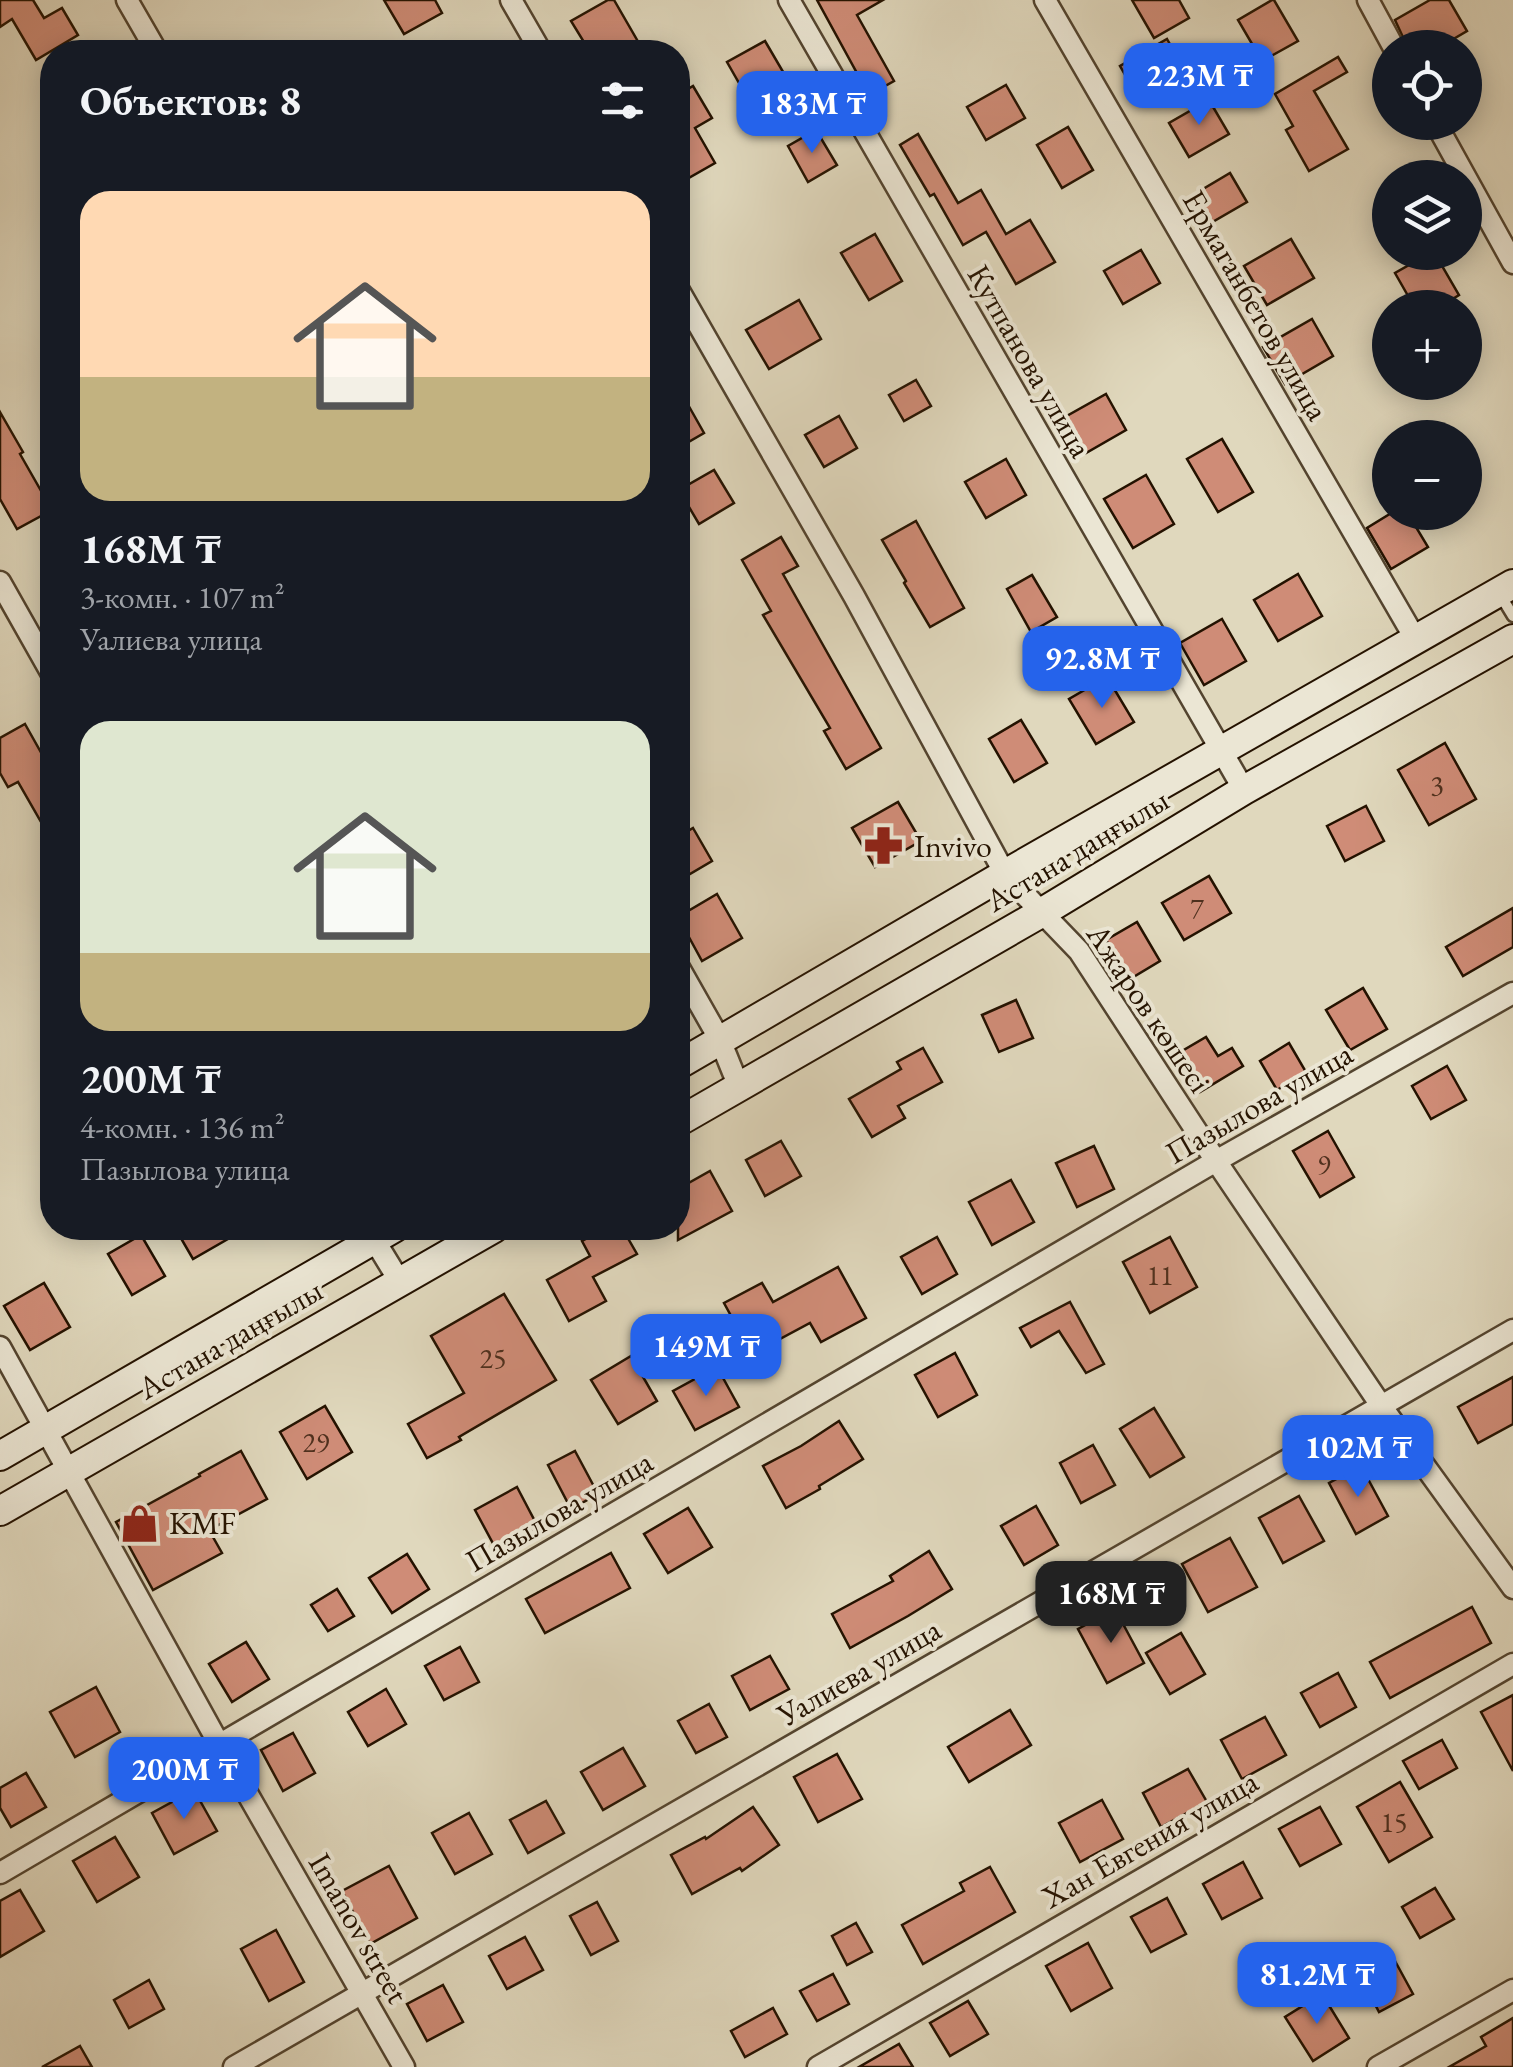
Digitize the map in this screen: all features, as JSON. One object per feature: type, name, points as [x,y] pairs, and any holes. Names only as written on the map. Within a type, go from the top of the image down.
[{"type":"street","points":[[128,0],[150,40]]},
{"type":"street","points":[[511,0],[534,40]]},
{"type":"street","name":"Кутпанова улица","points":[[789,0],[1244,790]]},
{"type":"street","name":"Ермаганбетов улица","points":[[1045,0],[1416,640]]},
{"type":"street","points":[[1368,0],[1384,30]]},
{"type":"street","points":[[1446,140],[1513,264]]},
{"type":"street","name":"Ажаров көшесі","points":[[690,310],[854,596],[1005,874],[1079,951],[1382,1408],[1513,1588]]},
{"type":"street","points":[[0,582],[40,653]]},
{"type":"street","name":"Астана даңғылы","points":[[690,1058],[1416,640],[1508,598]]},
{"type":"street","name":"Астана даңғылы","points":[[690,1115],[1041,913],[1244,790],[1513,639]]},
{"type":"street","points":[[690,987],[720,1040],[739,1087]]},
{"type":"street","name":"Пазылова улица","points":[[0,1873],[1216,1161],[1513,993]]},
{"type":"street","name":"Астана даңғылы","points":[[0,1456],[363,1240]]},
{"type":"street","points":[[382,1240],[400,1282]]},
{"type":"street","name":"Астана даңғылы","points":[[0,1511],[473,1240]]},
{"type":"street","name":"Уалиева улица","points":[[234,2067],[1513,1330]]},
{"type":"street","name":"Imanov street","points":[[0,1347],[404,2067]]},
{"type":"street","name":"Хан Евгения улица","points":[[818,2067],[1513,1664]]},
{"type":"street","points":[[1378,2067],[1513,1990]]},
{"type":"building","points":[[0,0],[33,0],[44,18],[62,8],[78,35],[70,40],[40,40],[40,58],[36,60],[12,19],[0,27]]},
{"type":"building","points":[[384,0],[435,0],[442,13],[404,34]]},
{"type":"building","points":[[614,0],[637,40],[583,40],[571,21]]},
{"type":"building","points":[[817,0],[883,0],[857,15],[894,81],[869,95]]},
{"type":"building","points":[[1132,0],[1179,0],[1189,18],[1154,38]]},
{"type":"building","points":[[1272,0],[1298,41],[1262,61],[1238,20]]},
{"type":"building","points":[[1430,0],[1449,0],[1466,30],[1400,30],[1395,20]]},
{"type":"building","points":[[1167,39],[1187,74],[1140,101],[1120,66]]},
{"type":"building","points":[[765,41],[789,82],[751,104],[727,62]]},
{"type":"building","points":[[1338,57],[1347,72],[1314,91],[1348,149],[1309,171],[1286,130],[1293,126],[1275,94]]},
{"type":"building","points":[[1006,85],[1025,118],[986,140],[967,107]]},
{"type":"building","points":[[693,86],[712,118],[695,128],[715,163],[690,177]]},
{"type":"building","points":[[1209,100],[1229,134],[1189,157],[1169,123]]},
{"type":"building","points":[[1068,127],[1093,170],[1062,188],[1037,145]]},
{"type":"building","points":[[816,130],[837,165],[808,182],[788,146]]},
{"type":"building","points":[[918,134],[958,203],[981,190],[1006,234],[1030,220],[1055,262],[1016,284],[986,232],[963,245],[900,145]]},
{"type":"building","points":[[1230,173],[1247,202],[1209,224],[1193,195]]},
{"type":"building","points":[[875,234],[902,281],[869,300],[841,253]]},
{"type":"building","points":[[1291,239],[1314,278],[1267,305],[1244,266]]},
{"type":"building","points":[[1141,250],[1160,283],[1123,304],[1104,271]]},
{"type":"building","points":[[1444,270],[1456,290],[1405,290],[1395,273]]},
{"type":"building","points":[[799,300],[821,339],[769,369],[746,330]]},
{"type":"building","points":[[1312,319],[1333,356],[1285,384],[1263,347]]},
{"type":"building","points":[[916,380],[931,406],[904,421],[889,395]]},
{"type":"building","points":[[1106,394],[1126,430],[1086,453],[1065,417]]},
{"type":"building","points":[[690,408],[704,433],[690,441]]},
{"type":"building","points":[[0,412],[40,489],[40,517],[17,529],[0,499]]},
{"type":"building","points":[[839,416],[857,448],[824,467],[805,435]]},
{"type":"building","points":[[1222,439],[1253,492],[1218,512],[1187,459]]},
{"type":"building","points":[[1006,459],[1026,495],[986,518],[965,482]]},
{"type":"building","points":[[714,470],[734,503],[699,524],[690,509],[690,484]]},
{"type":"building","points":[[1146,475],[1174,524],[1133,548],[1104,499]]},
{"type":"building","points":[[916,521],[964,608],[930,627],[882,540]]},
{"type":"building","points":[[1372,525],[1372,530],[1418,530],[1428,547],[1391,569],[1367,528]]},
{"type":"building","points":[[781,537],[798,566],[783,574],[881,748],[846,769],[824,731],[830,728],[763,615],[771,611],[742,560]]},
{"type":"building","points":[[1298,574],[1322,616],[1278,641],[1254,600]]},
{"type":"building","points":[[1032,575],[1057,617],[1031,632],[1007,589]]},
{"type":"building","points":[[1222,619],[1246,661],[1204,685],[1180,643]]},
{"type":"building","points":[[1107,677],[1134,722],[1096,744],[1069,699]]},
{"type":"building","points":[[1021,720],[1047,763],[1014,782],[989,739]]},
{"type":"building","points":[[25,724],[40,751],[40,820],[18,782],[8,787],[0,773],[0,738]]},
{"type":"building","points":[[1445,743],[1476,799],[1429,825],[1398,770]]},
{"type":"building","points":[[898,802],[921,841],[875,867],[852,828]]},
{"type":"building","points":[[1366,806],[1384,841],[1345,861],[1327,826]]},
{"type":"building","points":[[693,828],[712,861],[690,874]]},
{"type":"building","points":[[1209,876],[1231,913],[1184,940],[1162,903]]},
{"type":"building","points":[[717,894],[742,938],[702,961],[690,939],[690,910]]},
{"type":"building","points":[[1513,908],[1513,947],[1463,976],[1446,947]]},
{"type":"building","points":[[1137,922],[1160,961],[1130,979],[1106,940]]},
{"type":"building","points":[[1363,988],[1387,1029],[1350,1050],[1326,1010]]},
{"type":"building","points":[[1016,1000],[1033,1038],[999,1052],[982,1015]]},
{"type":"building","points":[[1206,1037],[1218,1056],[1232,1048],[1243,1066],[1200,1092],[1177,1054]]},
{"type":"building","points":[[1289,1043],[1306,1072],[1277,1090],[1260,1061]]},
{"type":"building","points":[[923,1048],[942,1082],[898,1106],[905,1118],[872,1137],[849,1099],[901,1069],[897,1062]]},
{"type":"building","points":[[1447,1066],[1466,1100],[1431,1119],[1412,1086]]},
{"type":"building","points":[[1328,1131],[1354,1177],[1320,1197],[1293,1151]]},
{"type":"building","points":[[781,1141],[801,1176],[765,1196],[746,1160]]},
{"type":"building","points":[[1094,1146],[1114,1189],[1077,1207],[1056,1163]]},
{"type":"building","points":[[710,1171],[732,1211],[690,1234],[690,1182]]},
{"type":"building","points":[[1011,1180],[1034,1222],[992,1245],[969,1202]]},
{"type":"building","points":[[937,1237],[957,1274],[922,1294],[901,1257]]},
{"type":"building","points":[[1170,1237],[1197,1287],[1150,1313],[1123,1262]]},
{"type":"building","points":[[132,1240],[144,1240],[165,1276],[132,1295],[108,1254]]},
{"type":"building","points":[[182,1240],[226,1240],[193,1259]]},
{"type":"building","points":[[629,1240],[637,1254],[593,1277],[606,1301],[569,1321],[547,1280],[590,1256],[582,1241]]},
{"type":"building","points":[[838,1267],[866,1318],[821,1342],[810,1323],[752,1354],[724,1303],[762,1283],[773,1302]]},
{"type":"building","points":[[44,1283],[70,1327],[30,1350],[4,1306]]},
{"type":"building","points":[[504,1294],[556,1380],[427,1458],[408,1424],[464,1393],[431,1336]]},
{"type":"building","points":[[1070,1302],[1104,1364],[1086,1373],[1059,1331],[1031,1347],[1020,1328]]},
{"type":"building","points":[[955,1353],[977,1395],[938,1417],[915,1375]]},
{"type":"building","points":[[631,1356],[657,1401],[618,1424],[591,1380]]},
{"type":"building","points":[[717,1367],[739,1407],[695,1430],[673,1391]]},
{"type":"building","points":[[1513,1377],[1513,1424],[1478,1443],[1458,1407]]},
{"type":"building","points":[[325,1406],[352,1452],[307,1479],[280,1432]]},
{"type":"building","points":[[1154,1408],[1184,1457],[1150,1477],[1120,1429]]},
{"type":"building","points":[[839,1421],[863,1459],[786,1508],[763,1466]]},
{"type":"building","points":[[1093,1445],[1115,1485],[1081,1503],[1060,1463]]},
{"type":"building","points":[[241,1451],[267,1499],[209,1530],[222,1553],[153,1590],[116,1522]]},
{"type":"building","points":[[575,1451],[598,1494],[571,1509],[548,1465]]},
{"type":"building","points":[[1361,1466],[1388,1516],[1356,1534],[1329,1483]]},
{"type":"building","points":[[517,1487],[538,1527],[496,1549],[475,1510]]},
{"type":"building","points":[[1299,1496],[1324,1541],[1283,1563],[1259,1518]]},
{"type":"building","points":[[1036,1506],[1058,1545],[1024,1565],[1001,1526]]},
{"type":"building","points":[[688,1508],[712,1547],[668,1573],[644,1534]]},
{"type":"building","points":[[1230,1538],[1257,1587],[1208,1612],[1182,1564]]},
{"type":"building","points":[[929,1551],[952,1589],[850,1648],[832,1614],[893,1581],[890,1576]]},
{"type":"building","points":[[611,1553],[630,1588],[545,1633],[526,1599]]},
{"type":"building","points":[[407,1554],[429,1589],[392,1613],[369,1578]]},
{"type":"building","points":[[337,1589],[354,1616],[328,1631],[311,1605]]},
{"type":"building","points":[[1472,1607],[1491,1643],[1390,1698],[1370,1662]]},
{"type":"building","points":[[1115,1609],[1144,1663],[1107,1683],[1078,1629]]},
{"type":"building","points":[[1181,1633],[1205,1674],[1170,1694],[1146,1653]]},
{"type":"building","points":[[246,1642],[269,1679],[232,1702],[209,1664]]},
{"type":"building","points":[[460,1647],[479,1682],[444,1700],[425,1666]]},
{"type":"building","points":[[770,1656],[789,1689],[750,1710],[732,1676]]},
{"type":"building","points":[[1338,1673],[1356,1707],[1320,1727],[1301,1693]]},
{"type":"building","points":[[96,1687],[120,1732],[75,1757],[50,1712]]},
{"type":"building","points":[[386,1689],[406,1724],[368,1746],[348,1712]]},
{"type":"building","points":[[1513,1695],[1513,1771],[1481,1712]]},
{"type":"building","points":[[709,1704],[727,1737],[696,1753],[678,1721]]},
{"type":"building","points":[[1010,1710],[1031,1745],[969,1782],[948,1747]]},
{"type":"building","points":[[1265,1717],[1286,1755],[1242,1779],[1221,1740]]},
{"type":"building","points":[[293,1733],[315,1773],[283,1791],[261,1750]]},
{"type":"building","points":[[1442,1740],[1457,1768],[1419,1789],[1403,1761]]},
{"type":"building","points":[[623,1748],[645,1786],[603,1810],[581,1772]]},
{"type":"building","points":[[837,1754],[862,1799],[818,1822],[794,1777]]},
{"type":"building","points":[[1188,1769],[1207,1802],[1161,1827],[1143,1793]]},
{"type":"building","points":[[26,1773],[46,1807],[11,1827],[0,1808],[0,1788]]},
{"type":"building","points":[[1400,1782],[1432,1837],[1389,1862],[1357,1807]]},
{"type":"building","points":[[194,1790],[217,1831],[174,1854],[152,1813]]},
{"type":"building","points":[[1102,1800],[1123,1839],[1080,1862],[1059,1823]]},
{"type":"building","points":[[546,1801],[564,1833],[528,1853],[510,1820]]},
{"type":"building","points":[[753,1807],[779,1845],[742,1871],[740,1868],[692,1894],[671,1855],[706,1839]]},
{"type":"building","points":[[1320,1807],[1341,1844],[1300,1866],[1279,1829]]},
{"type":"building","points":[[469,1813],[492,1854],[455,1874],[432,1833]]},
{"type":"building","points":[[115,1837],[139,1877],[97,1902],[73,1861]]},
{"type":"building","points":[[1243,1862],[1262,1898],[1222,1919],[1203,1884]]},
{"type":"building","points":[[389,1866],[417,1918],[370,1944],[342,1891]]},
{"type":"building","points":[[990,1867],[1015,1912],[923,1964],[902,1925],[964,1891],[960,1883]]},
{"type":"building","points":[[1435,1888],[1454,1919],[1420,1938],[1402,1907]]},
{"type":"building","points":[[20,1890],[44,1931],[0,1957],[0,1901]]},
{"type":"building","points":[[1167,1898],[1186,1934],[1151,1952],[1131,1917]]},
{"type":"building","points":[[597,1902],[618,1941],[591,1955],[570,1916]]},
{"type":"building","points":[[856,1923],[872,1952],[847,1965],[832,1936]]},
{"type":"building","points":[[276,1930],[304,1982],[269,2001],[241,1949]]},
{"type":"building","points":[[525,1937],[543,1970],[507,1989],[489,1956]]},
{"type":"building","points":[[1088,1943],[1112,1988],[1071,2011],[1046,1966]]},
{"type":"building","points":[[1395,1961],[1413,1994],[1379,2012],[1362,1979]]},
{"type":"building","points":[[833,1974],[849,2004],[817,2021],[800,1991]]},
{"type":"building","points":[[149,1980],[164,2009],[129,2028],[114,2000]]},
{"type":"building","points":[[443,1985],[463,2022],[427,2041],[407,2004]]},
{"type":"building","points":[[1322,1994],[1349,2038],[1313,2061],[1285,2017]]},
{"type":"building","points":[[968,2001],[988,2034],[950,2056],[930,2023]]},
{"type":"building","points":[[773,2008],[787,2034],[745,2057],[731,2031]]},
{"type":"building","points":[[1513,2018],[1513,2067],[1449,2067],[1486,2046],[1481,2037]]},
{"type":"building","points":[[899,2044],[913,2067],[859,2067]]},
{"type":"building","points":[[80,2046],[92,2067],[42,2067]]},
{"type":"place","name":"Invivo","points":[[884,846]]},
{"type":"place","name":"KMF","points":[[139,1523]]}]
